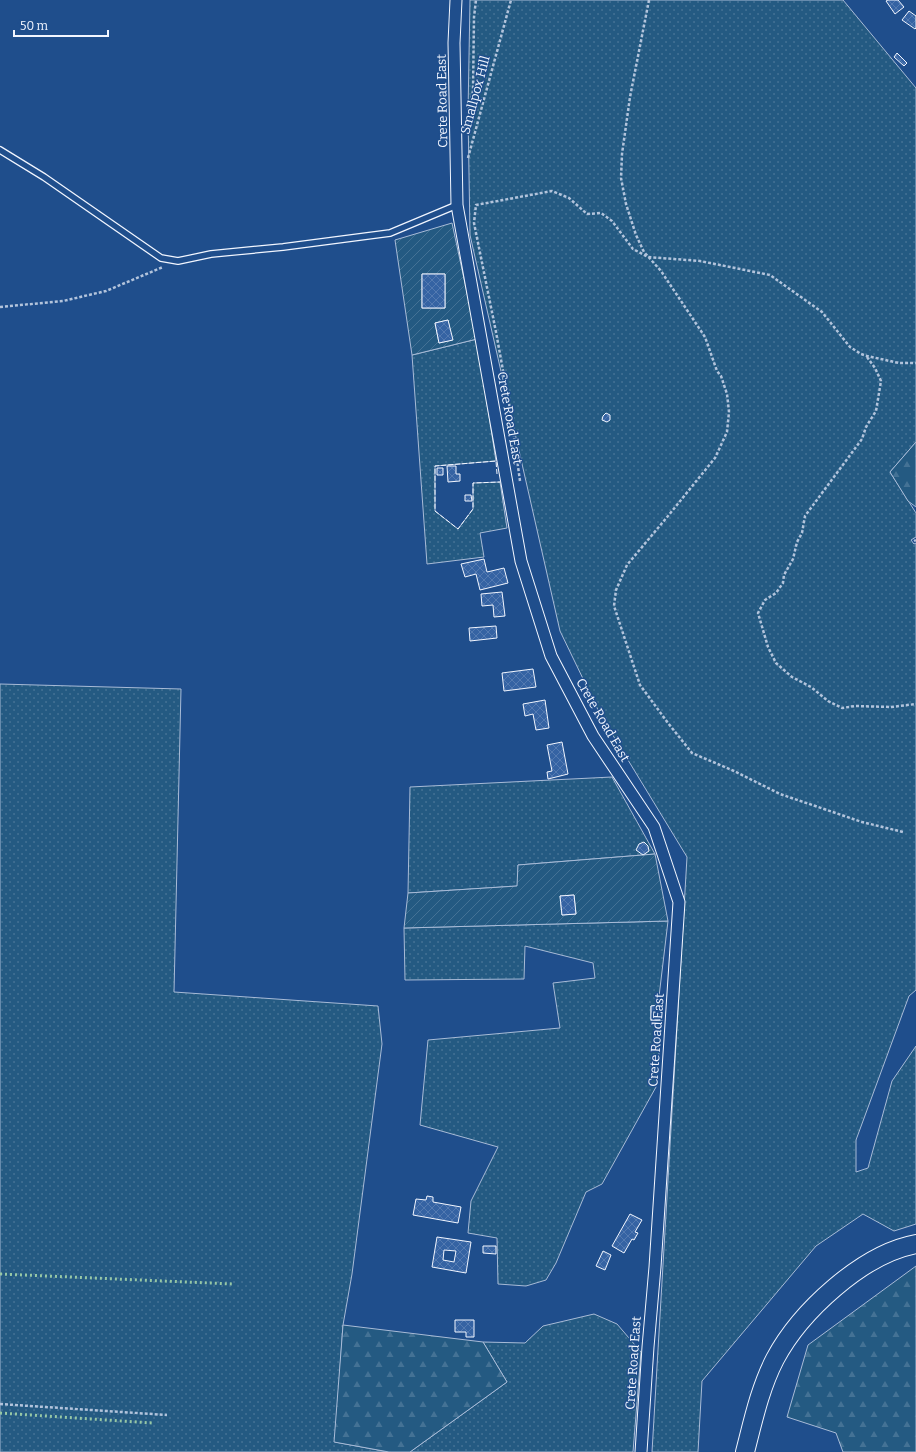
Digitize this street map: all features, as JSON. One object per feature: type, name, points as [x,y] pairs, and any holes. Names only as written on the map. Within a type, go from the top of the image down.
[{"type":"main road","points":[[744,1452],[766,1381],[775,1360],[798,1324],[834,1289],[856,1272],[891,1252],[916,1244]]},
{"type":"street","name":"Crete Road East","points":[[456,0],[454,43],[458,205],[521,561],[551,656],[593,736],[654,827],[679,902],[641,1452]]},
{"type":"lane","points":[[0,150],[44,177],[161,258],[178,261],[211,254],[283,247],[390,233],[458,205]]},
{"type":"path","points":[[467,118],[473,91],[474,18],[476,0]]},
{"type":"path","name":"Smallpox Hill","points":[[468,161],[511,0]]},
{"type":"path","points":[[648,258],[636,235],[626,204],[621,178],[622,154],[629,104],[649,0]]},
{"type":"path","points":[[474,223],[476,205],[552,191],[569,198],[587,214],[601,213],[612,221],[633,249],[648,258],[661,271],[705,338],[717,371],[721,376],[727,394],[729,412],[727,432],[715,458],[627,565],[616,590],[614,606],[640,685],[692,753],[734,771],[780,794],[862,822],[903,832]]},
{"type":"path","points":[[648,258],[700,261],[770,275],[822,312],[850,347],[867,356],[899,363],[916,363]]},
{"type":"path","points":[[0,307],[63,301],[106,291],[178,261]]},
{"type":"path","points":[[867,356],[881,381],[876,411],[866,427],[862,439],[805,516],[802,533],[797,542],[793,559],[784,574],[783,583],[776,593],[765,600],[758,613],[768,647],[776,663],[792,677],[811,687],[828,700],[842,708],[855,706],[890,707],[916,704]]},
{"type":"path","points":[[0,1404],[168,1415]]},
{"type":"green space","points":[[470,0],[843,0],[916,88],[916,442],[890,472],[916,513],[916,537],[911,540],[914,544],[916,543],[916,990],[909,996],[856,1140],[856,1172],[868,1168],[892,1081],[916,1046],[916,1224],[894,1231],[863,1214],[816,1246],[702,1381],[698,1452],[652,1452],[687,857],[600,714],[560,631],[470,235],[468,113]]},
{"type":"green space","points":[[452,223],[477,339],[412,355],[395,240]],"holes":[[[422,274],[445,274],[445,308],[422,308]],[[448,320],[452,340],[439,343],[435,323]]]},
{"type":"green space","points":[[477,339],[496,461],[435,466],[435,511],[458,529],[473,509],[473,483],[500,482],[507,528],[480,533],[484,557],[427,564],[412,355]]},
{"type":"green space","points":[[916,442],[916,507],[908,501],[890,472]]},
{"type":"green space","points":[[0,684],[181,689],[174,992],[378,1006],[382,1044],[352,1274],[343,1325],[335,1442],[389,1452],[0,1452]]},
{"type":"green space","points":[[612,777],[655,854],[518,865],[518,886],[408,893],[410,787]]},
{"type":"green space","points":[[655,854],[668,921],[404,928],[408,893],[517,886],[518,865]],"holes":[[[574,895],[576,914],[562,915],[560,896]]]},
{"type":"green space","points":[[668,921],[658,1005],[651,1006],[651,1021],[662,1020],[656,1087],[602,1184],[586,1192],[556,1263],[546,1280],[526,1286],[498,1284],[497,1238],[468,1233],[471,1201],[498,1147],[420,1125],[428,1040],[560,1028],[553,983],[595,978],[593,963],[525,946],[524,979],[405,980],[404,928]]},
{"type":"green space","points":[[916,1266],[916,1452],[843,1452],[836,1433],[787,1417],[808,1345]]},
{"type":"green space","points":[[594,1314],[617,1324],[641,1352],[633,1452],[410,1452],[507,1382],[483,1342],[525,1343],[543,1326]]},
{"type":"green space","points":[[343,1325],[483,1342],[507,1382],[410,1452],[389,1452],[334,1442]]},
{"type":"building","points":[[898,0],[904,7],[895,14],[886,1]]},
{"type":"building","points":[[909,11],[916,16],[915,29],[902,20]]},
{"type":"building","points":[[897,53],[907,63],[904,66],[894,57]]},
{"type":"building","points":[[422,274],[445,274],[445,308],[422,308]]},
{"type":"building","points":[[448,320],[453,340],[439,343],[435,323]]},
{"type":"building","points":[[606,413],[610,415],[610,420],[607,422],[602,420]]},
{"type":"building","points":[[447,466],[456,466],[456,474],[460,474],[460,481],[448,482]]},
{"type":"building","points":[[437,468],[443,468],[443,475],[437,475]]},
{"type":"building","points":[[465,495],[471,495],[472,501],[465,501]]},
{"type":"building","points":[[484,559],[487,572],[504,568],[508,583],[480,590],[476,574],[465,577],[461,564]]},
{"type":"building","points":[[502,592],[505,616],[494,617],[493,605],[482,606],[481,594]]},
{"type":"building","points":[[496,626],[497,638],[470,641],[469,628]]},
{"type":"building","points":[[533,669],[536,687],[504,691],[502,673]]},
{"type":"building","points":[[545,700],[549,728],[536,730],[533,714],[525,716],[523,704]]},
{"type":"building","points":[[562,742],[568,774],[548,779],[547,772],[552,771],[547,745]]},
{"type":"building","points":[[644,842],[648,846],[649,851],[643,855],[636,850],[639,844]]},
{"type":"building","points":[[574,895],[576,914],[562,915],[560,896]]},
{"type":"building","points":[[658,1005],[662,1011],[662,1020],[651,1020],[651,1006]]},
{"type":"building","points":[[427,1196],[433,1197],[433,1202],[461,1207],[458,1223],[413,1215],[416,1199],[426,1200]]},
{"type":"building","points":[[630,1214],[642,1220],[635,1232],[638,1233],[634,1240],[632,1239],[624,1253],[612,1246]]},
{"type":"building","points":[[437,1237],[471,1242],[466,1273],[432,1267]],"holes":[[[444,1250],[456,1251],[454,1262],[443,1260]]]},
{"type":"building","points":[[483,1246],[496,1246],[496,1254],[483,1253]]},
{"type":"building","points":[[603,1251],[611,1255],[605,1270],[596,1266]]},
{"type":"building","points":[[455,1320],[474,1320],[474,1337],[466,1337],[466,1332],[455,1332]]},
{"type":"hedge","points":[[0,1274],[233,1284]]},
{"type":"hedge","points":[[0,1413],[152,1423]]},
{"type":"fence","points":[[497,474],[496,461],[435,466],[435,511],[458,529],[473,509],[473,483],[500,482]]}]
